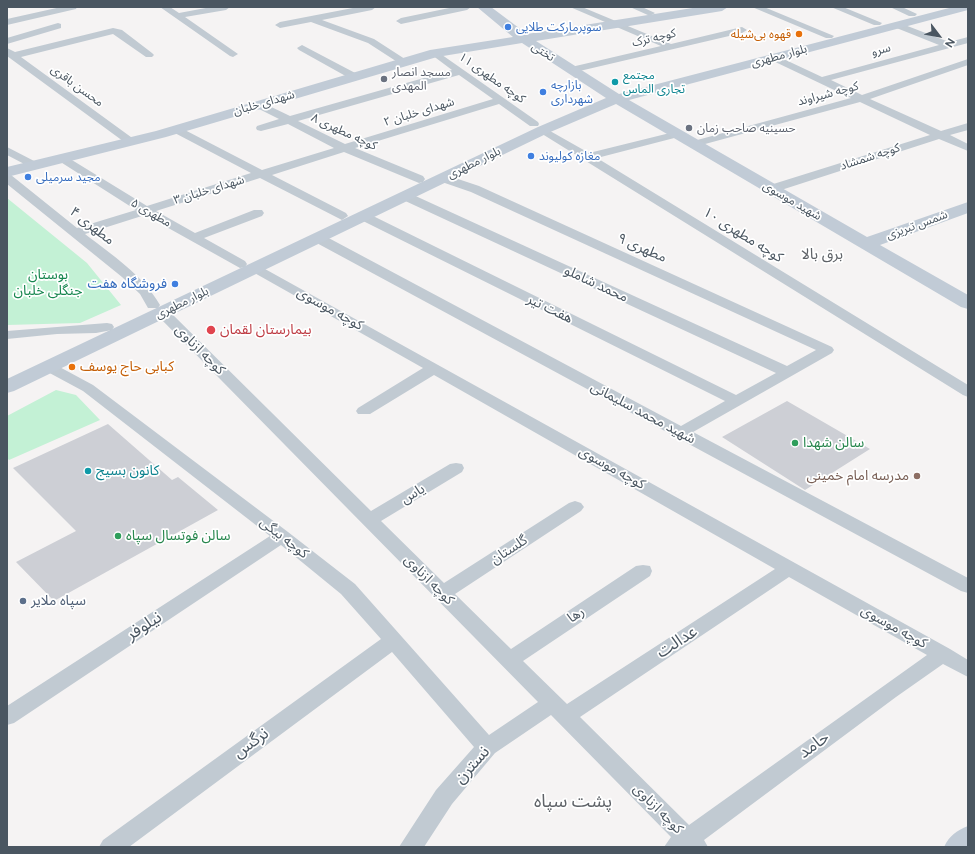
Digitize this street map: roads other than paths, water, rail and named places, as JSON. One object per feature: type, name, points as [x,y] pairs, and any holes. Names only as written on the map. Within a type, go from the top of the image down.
[{"type":"main road","name":"تختی","points":[[483,7],[523,38],[611,95]]},
{"type":"main road","points":[[646,16],[665,7]]},
{"type":"main road","points":[[646,16],[722,7]]},
{"type":"main road","name":"بلوار مطهری","points":[[7,387],[49,367],[158,309],[248,266],[342,216],[420,179],[611,95],[940,7]]},
{"type":"main road","name":"بلوار مطهری","points":[[611,95],[772,57],[967,7]]},
{"type":"main road","name":"شهدای خلبان","points":[[7,172],[131,142],[435,53],[614,24],[646,16]]},
{"type":"main road","name":"شهید موسوی","points":[[611,95],[968,303]]},
{"type":"main road","name":"بلوار مطهری","points":[[248,266],[318,238],[364,216],[443,178],[538,127]]},
{"type":"main road","name":"شمس تبریزی","points":[[866,244],[968,207]]},
{"type":"main road","name":"بلوار مطهری","points":[[7,374],[107,327],[158,309]]},
{"type":"main road","points":[[960,847],[968,840]]},
{"type":"street","points":[[7,41],[58,26],[26,7]]},
{"type":"street","points":[[7,22],[73,7]]},
{"type":"street","points":[[164,7],[233,54]]},
{"type":"street","points":[[177,16],[226,7]]},
{"type":"street","points":[[280,25],[372,7]]},
{"type":"street","points":[[401,21],[466,7]]},
{"type":"street","points":[[574,7],[671,47]]},
{"type":"street","points":[[634,7],[646,16]]},
{"type":"street","points":[[756,7],[829,36]]},
{"type":"street","points":[[835,7],[877,23]]},
{"type":"street","points":[[894,7],[912,14]]},
{"type":"street","points":[[312,19],[371,41],[405,63]]},
{"type":"street","points":[[897,25],[961,50]]},
{"type":"street","name":"کوچه ترک","points":[[571,70],[742,30]]},
{"type":"street","points":[[10,53],[112,31],[119,32],[149,55]]},
{"type":"street","name":"سرو","points":[[821,80],[968,40]]},
{"type":"street","points":[[302,48],[355,77]]},
{"type":"street","name":"محسن باقری","points":[[10,53],[131,142]]},
{"type":"street","name":"کوچه مطهری ۱۱","points":[[435,53],[538,127]]},
{"type":"street","points":[[772,57],[941,134],[968,148]]},
{"type":"street","name":"کوچه شیراوند","points":[[694,144],[862,98],[968,62]]},
{"type":"street","points":[[261,128],[288,119],[460,71]]},
{"type":"street","name":"شهدای خلبان ۲","points":[[344,148],[502,100]]},
{"type":"street","name":"کوچه مطهری ۸","points":[[259,105],[344,148],[420,179]]},
{"type":"street","name":"کوچه شمشاد","points":[[772,189],[968,126]]},
{"type":"street","name":"کوچه مطهری ۱۰","points":[[538,127],[968,392]]},
{"type":"street","points":[[176,129],[259,174],[342,216]]},
{"type":"street","points":[[587,157],[678,134]]},
{"type":"street","name":"شهدای خلبان ۳","points":[[75,233],[344,148]]},
{"type":"street","points":[[7,150],[34,165]]},
{"type":"street","name":"مطهری ۵","points":[[63,158],[145,210],[248,266]]},
{"type":"street","name":"مطهری ۴","points":[[7,178],[127,274],[146,292],[158,309]]},
{"type":"street","name":"مطهری ۹","points":[[443,178],[482,193],[827,350],[787,372]]},
{"type":"street","name":"محمد شاملو","points":[[405,196],[787,372]]},
{"type":"street","points":[[194,238],[258,213]]},
{"type":"street","name":"هفت تیر","points":[[364,216],[737,401]]},
{"type":"street","name":"شهید محمد سلیمانی","points":[[318,238],[968,586]]},
{"type":"street","name":"کوچه موسوی","points":[[248,266],[434,368],[968,669]]},
{"type":"street","name":"کوچه ازناوی","points":[[158,309],[559,710],[686,844]]},
{"type":"street","points":[[7,335],[57,330],[96,330],[107,327]]},
{"type":"street","name":"کوچه بیگی","points":[[49,367],[88,388],[282,536],[348,589],[487,747]]},
{"type":"street","points":[[364,411],[434,368]]},
{"type":"street","points":[[680,432],[787,372]]},
{"type":"street","name":"یاس","points":[[369,520],[456,468]]},
{"type":"street","name":"گلستان","points":[[443,593],[576,507]]},
{"type":"street","name":"نیلوفر","points":[[7,717],[282,536]]},
{"type":"street","name":"عدالت","points":[[559,710],[789,568]]},
{"type":"street","name":"رها","points":[[509,660],[643,570]]},
{"type":"street","name":"نرگس","points":[[111,847],[393,641]]},
{"type":"street","name":"حامد","points":[[686,844],[889,691],[943,654]]},
{"type":"street","name":"نسترن","points":[[411,847],[444,797],[487,747],[559,710]]},
{"type":"place","name":"سوپرمارکت طلایی","points":[[508,27]]},
{"type":"place","name":"قهوه بی‌شیله","points":[[799,34]]},
{"type":"place","name":"مسجد انصار المهدی","points":[[384,79]]},
{"type":"place","name":"مجتمع تجاری الماس","points":[[615,82]]},
{"type":"place","name":"بازارچه شهرداری","points":[[543,92]]},
{"type":"place","name":"حسینیه صاحب زمان","points":[[689,128]]},
{"type":"place","name":"مغازه کولیوند","points":[[531,156]]},
{"type":"place","name":"مجید سرمیلی","points":[[28,177]]},
{"type":"place","name":"فروشگاه هفت","points":[[175,284]]},
{"type":"place","name":"بیمارستان لقمان","points":[[211,330]]},
{"type":"place","name":"کبابی حاج یوسف","points":[[72,367]]},
{"type":"place","name":"سالن شهدا","points":[[795,443]]},
{"type":"place","name":"کانون بسیج","points":[[88,471]]},
{"type":"place","name":"مدرسه امام خمینی","points":[[917,476]]},
{"type":"place","name":"سالن فوتسال سپاه","points":[[118,536]]},
{"type":"place","name":"سپاه ملایر","points":[[23,601]]},
{"type":"district","name":"برق بالا","points":[[822,255]]},
{"type":"district","name":"پشت سپاه","points":[[573,802]]},
{"type":"park label","name":"بوستان جنگلی خلبان","points":[[48,284]]}]
